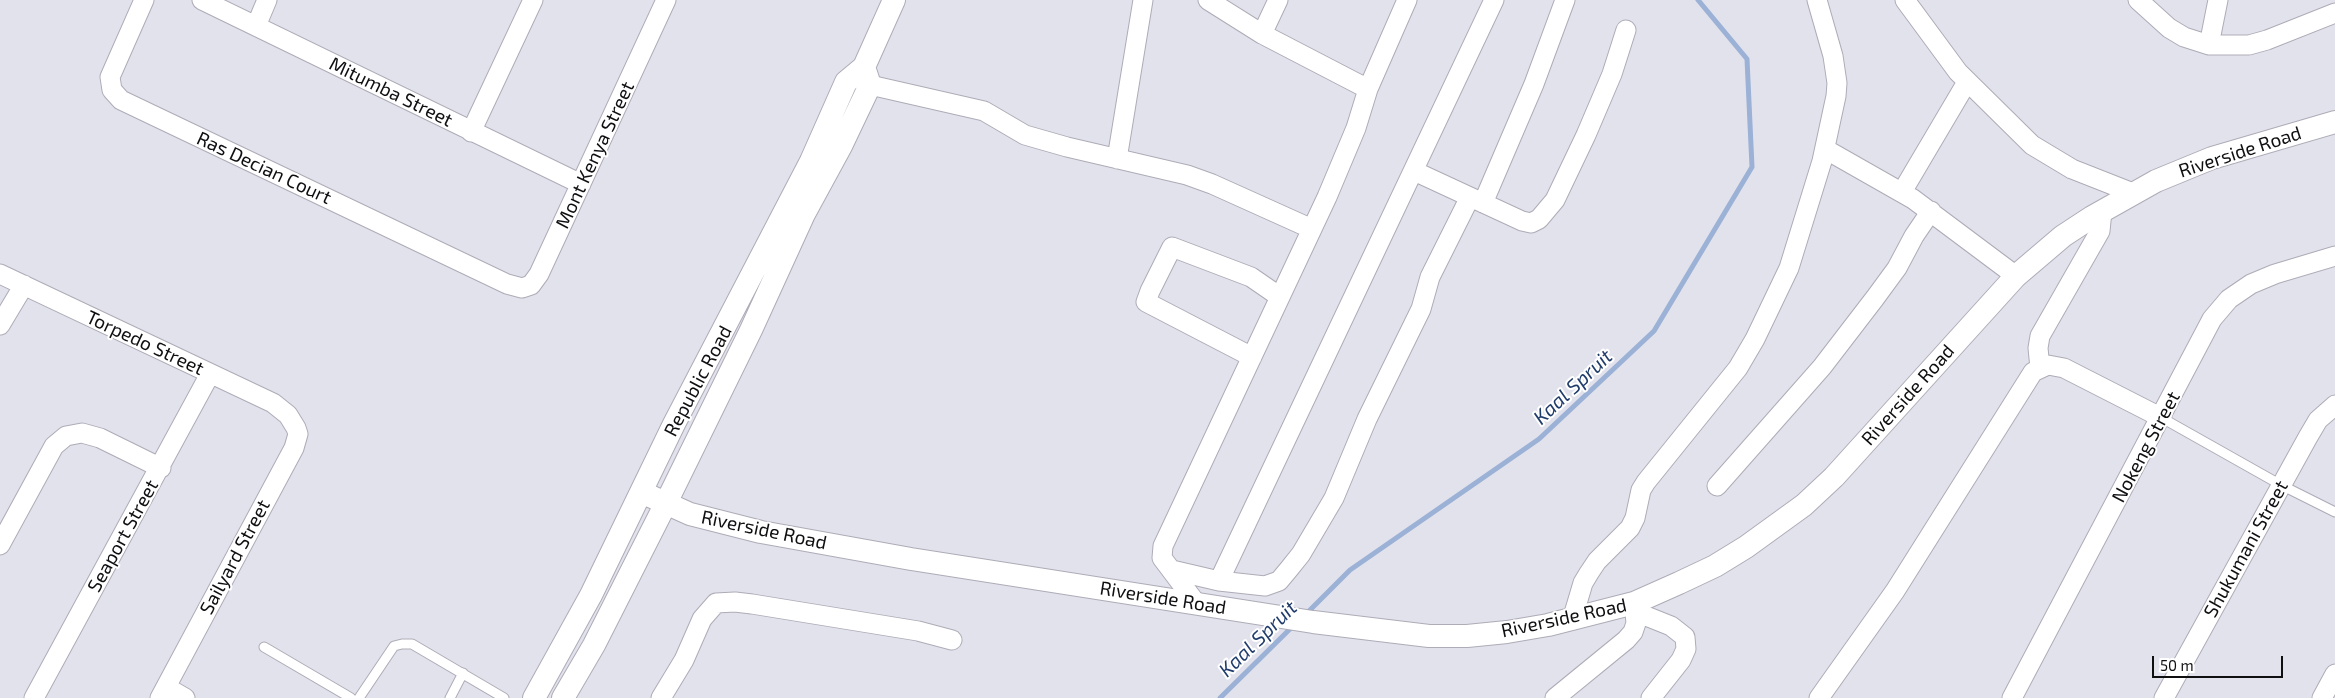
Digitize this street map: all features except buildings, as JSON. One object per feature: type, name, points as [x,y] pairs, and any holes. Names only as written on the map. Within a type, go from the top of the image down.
[{"type":"street","name":"Ras Decian Court","points":[[144,0],[110,77],[112,90],[117,96],[507,284]]},
{"type":"street","name":"Mitumba Street","points":[[202,0],[581,184]]},
{"type":"street","points":[[256,26],[267,0]]},
{"type":"street","points":[[471,132],[533,0]]},
{"type":"street","name":"Mont Kenya Street","points":[[507,284],[522,288],[534,282],[540,274],[666,0]]},
{"type":"street","name":"Republic Road","points":[[563,698],[594,645],[751,330],[867,76],[894,0]]},
{"type":"street","points":[[1117,159],[1143,0]]},
{"type":"street","points":[[1208,0],[1262,34],[1368,89]]},
{"type":"street","points":[[1262,34],[1278,0]]},
{"type":"street","points":[[1196,603],[1162,558],[1164,546],[1312,230],[1356,128],[1368,89],[1407,0]]},
{"type":"street","points":[[1219,581],[1494,0]]},
{"type":"street","points":[[1172,570],[1219,581],[1265,586],[1279,581],[1301,554],[1334,498],[1367,418],[1421,309],[1430,277],[1476,200],[1534,84],[1565,0]]},
{"type":"street","points":[[1572,620],[1589,573],[1597,561],[1633,523],[1641,490],[1646,482],[1738,368],[1755,339],[1789,268],[1825,149],[1836,96],[1837,83],[1833,56],[1817,0]]},
{"type":"street","points":[[1905,0],[1934,42],[1967,82],[2032,145],[2072,169],[2133,193]]},
{"type":"street","points":[[2138,0],[2169,28],[2184,37],[2209,45],[2249,45],[2267,40],[2335,13]]},
{"type":"street","points":[[2209,45],[2218,0]]},
{"type":"street","points":[[1414,171],[1522,221],[1531,223],[1546,213],[1555,200],[1612,74],[1626,30]]},
{"type":"street","points":[[867,76],[984,110],[1025,135],[1067,148],[1187,176],[1212,184],[1312,230]]},
{"type":"street","name":"Republic Road","points":[[534,698],[591,595],[674,424],[811,161],[846,82],[867,76]]},
{"type":"street","points":[[1902,192],[1967,82]]},
{"type":"street","name":"Riverside Road","points":[[641,492],[705,518],[760,532],[911,559],[1383,632],[1429,636],[1467,636],[1507,632],[1635,608],[1715,566],[1746,547],[1804,505],[1834,477],[2016,276],[2063,236],[2102,211],[2156,181],[2212,158],[2335,122]]},
{"type":"street","points":[[1825,149],[1902,192],[1931,211],[2016,276]]},
{"type":"street","points":[[1717,486],[1822,367],[1876,298],[1897,268],[1914,236],[1931,211]]},
{"type":"street","points":[[2040,368],[2038,348],[2040,336],[2100,231],[2102,211]]},
{"type":"street","points":[[1252,357],[1146,302],[1148,297],[1172,247],[1242,273],[1280,296]]},
{"type":"street","name":"Nokeng Street","points":[[2012,698],[2162,418],[2212,319],[2229,299],[2251,284],[2275,274],[2335,256]]},
{"type":"street","name":"Torpedo Street","points":[[0,274],[273,403],[288,415]]},
{"type":"street","points":[[0,325],[24,285]]},
{"type":"street","points":[[1819,698],[1896,591],[2028,377],[2040,368],[2048,365],[2064,368],[2162,418]]},
{"type":"street","name":"Seaport Street","points":[[34,698],[210,374]]},
{"type":"street","name":"Shukumani Street","points":[[2164,698],[2318,420],[2335,405]]},
{"type":"street","name":"Sailyard Street","points":[[163,692],[294,448],[298,434],[288,415]]},
{"type":"street","points":[[0,545],[54,446],[66,436],[82,433],[100,438],[160,468]]},
{"type":"street","points":[[661,698],[684,660],[702,619],[716,603],[752,604],[918,631],[952,640]]},
{"type":"street","points":[[1555,698],[1626,640],[1633,632],[1635,608],[1671,626],[1684,637],[1686,649],[1682,660],[1651,698]]},
{"type":"street","points":[[2322,698],[2335,674]]},
{"type":"street","points":[[163,692],[185,698]]},
{"type":"lane","points":[[2162,418],[2281,485],[2335,512]]},
{"type":"lane","points":[[359,698],[394,646],[402,644],[412,644],[504,698]]},
{"type":"lane","points":[[264,647],[351,698]]},
{"type":"lane","points":[[450,698],[463,673]]},
{"type":"waterway","name":"Kaal Spruit","points":[[1306,614],[1350,570],[1539,439],[1654,331],[1752,167],[1747,59],[1698,0]]},
{"type":"waterway","name":"Kaal Spruit","points":[[1220,698],[1294,625]]}]
